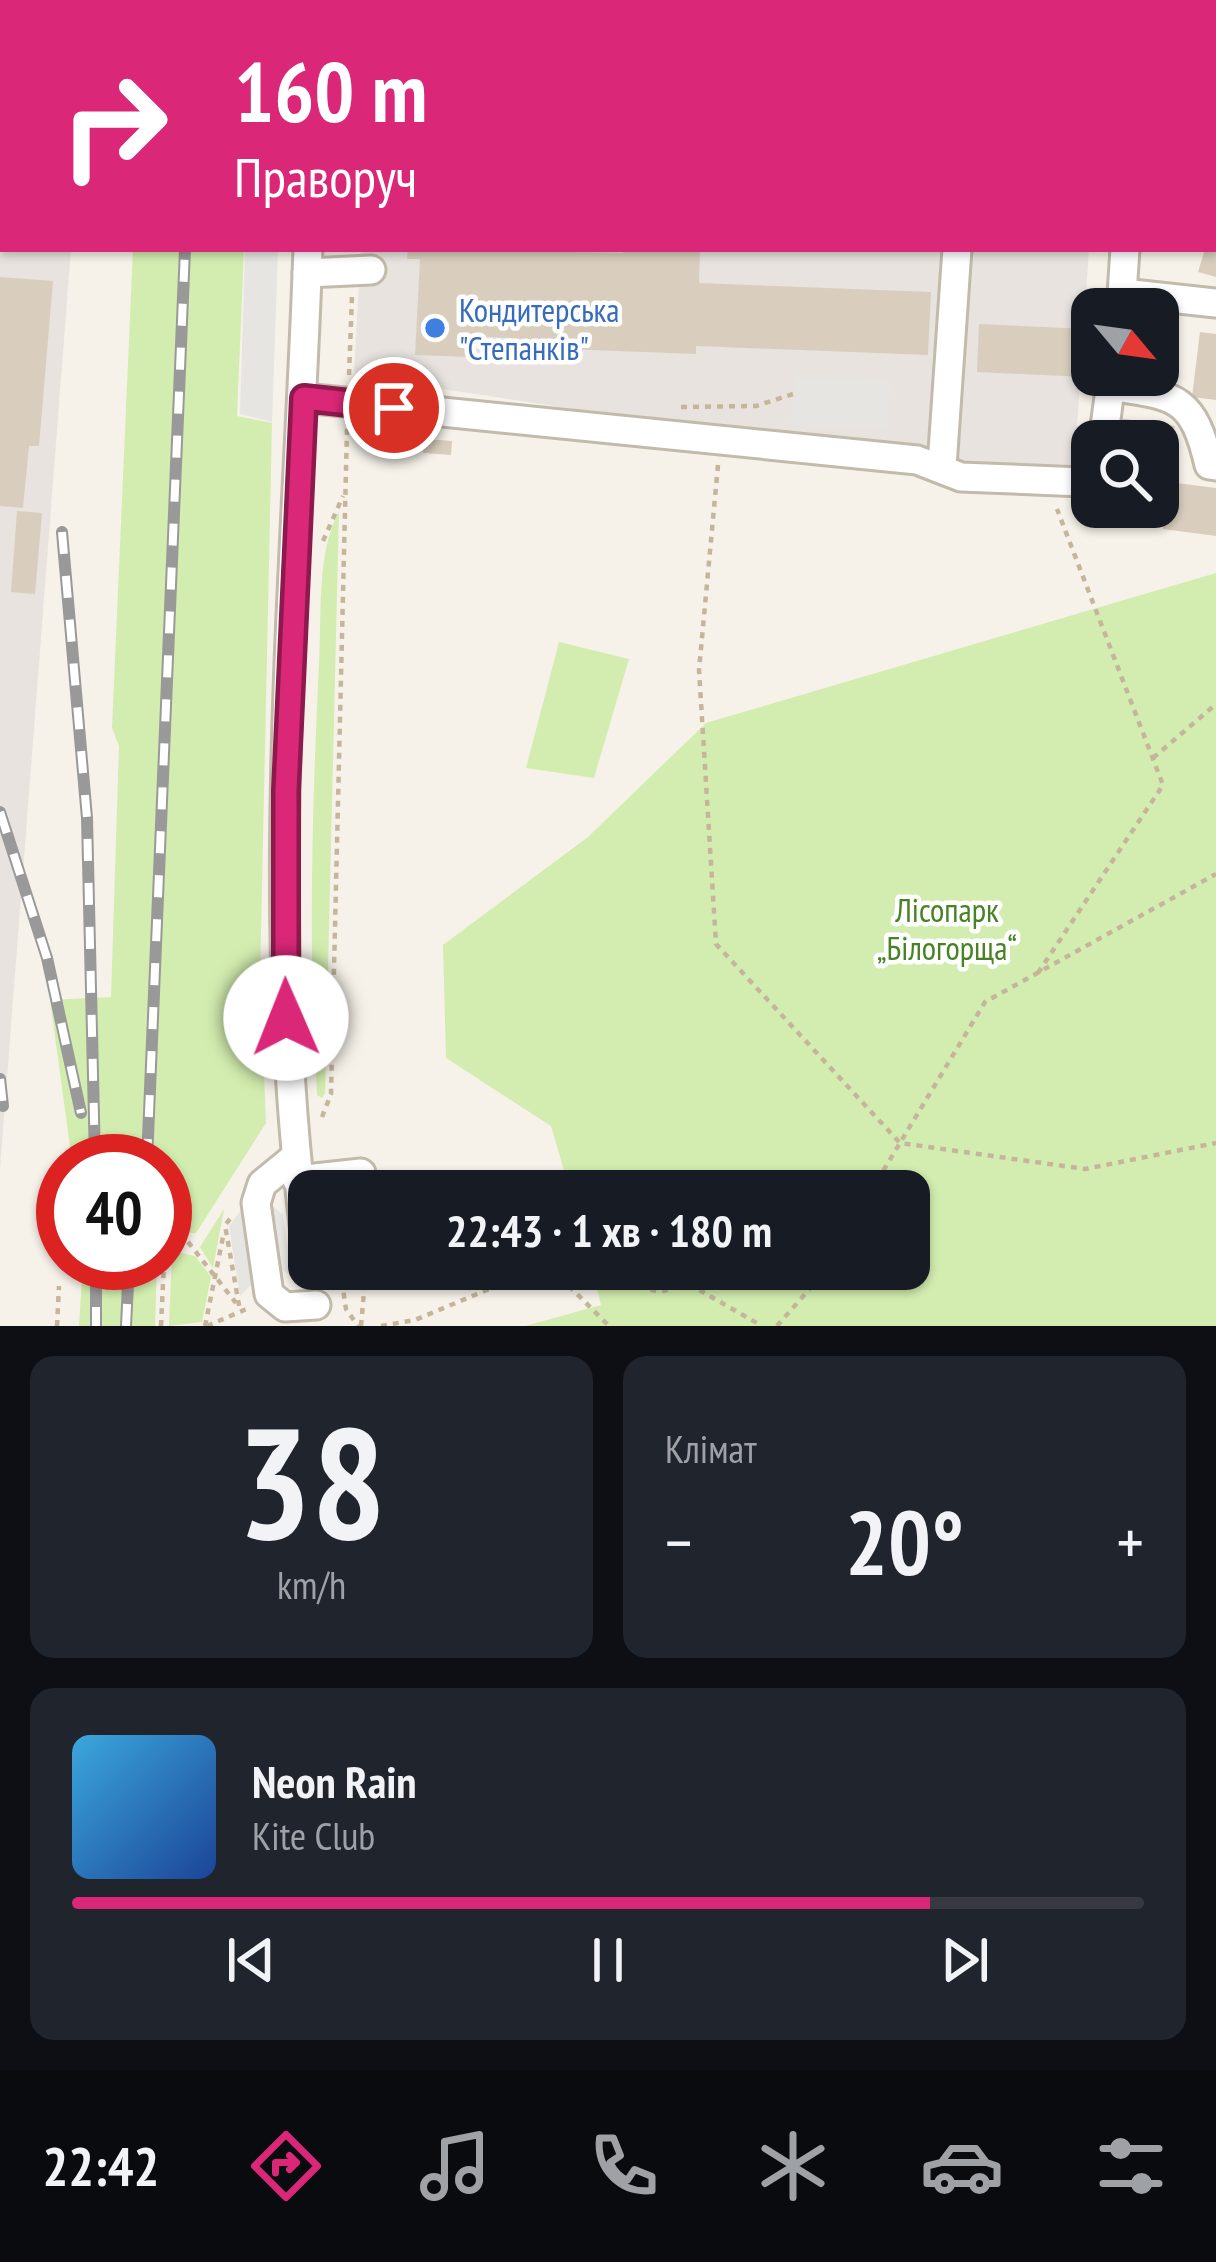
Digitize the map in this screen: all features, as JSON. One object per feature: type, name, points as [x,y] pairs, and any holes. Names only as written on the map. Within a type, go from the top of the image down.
[{"type":"street","points":[[942,466],[957,252]]},
{"type":"street","points":[[1123,288],[1125,252]]},
{"type":"street","points":[[296,1169],[284,888],[307,261],[362,279]]},
{"type":"street","points":[[1179,302],[1216,303]]},
{"type":"street","points":[[1173,396],[1199,422],[1209,465],[1216,466]]},
{"type":"street","points":[[304,398],[942,466],[961,477],[1071,482]]},
{"type":"street","points":[[312,1170],[296,1169],[258,1193],[273,1300],[322,1316]]},
{"type":"path","points":[[349,385],[362,279]]},
{"type":"path","points":[[322,1117],[331,1094],[347,421]]},
{"type":"path","points":[[721,442],[699,670],[716,944],[900,1143],[1085,1169],[1216,1144]]},
{"type":"path","points":[[1038,973],[1163,785],[1046,482]]},
{"type":"path","points":[[1153,758],[1216,704]]},
{"type":"path","points":[[884,1170],[986,1002],[1216,874]]},
{"type":"path","points":[[206,1326],[229,1205]]},
{"type":"path","points":[[192,1247],[239,1306]]},
{"type":"path","points":[[57,1326],[59,1290]]},
{"type":"path","points":[[161,1326],[163,1290]]},
{"type":"path","points":[[343,1290],[346,1310],[360,1326]]},
{"type":"path","points":[[360,1326],[364,1290]]},
{"type":"path","points":[[381,1326],[416,1320],[487,1290]]},
{"type":"path","points":[[573,1290],[608,1326]]},
{"type":"path","points":[[699,1290],[762,1326]]},
{"type":"path","points":[[777,1326],[808,1290]]},
{"type":"path","points":[[206,1326],[254,1306]]},
{"type":"shaded area","points":[[0,252],[71,252],[0,1169]]},
{"type":"shaded area","points":[[245,252],[278,252],[272,422],[240,414]]},
{"type":"shaded area","points":[[361,252],[1089,252],[1086,288],[1071,288],[1071,396],[1079,396],[1077,420],[1071,420],[1071,485],[364,377],[354,371]]},
{"type":"shaded area","points":[[794,377],[890,382],[887,430],[791,425]]},
{"type":"shaded area","points":[[265,1199],[283,1215],[288,1274],[273,1263],[240,1296],[229,1226],[247,1202]]},
{"type":"green space","points":[[133,252],[244,252],[237,416],[272,423],[260,980],[266,1123],[196,1233],[192,1233],[192,1134],[68,1134],[50,1000],[111,997],[119,746],[112,728]]},
{"type":"green space","points":[[339,511],[322,1098],[317,1095],[313,987],[314,772],[323,566]]},
{"type":"green space","name":"Лісопарк „Білогорща“","points":[[1216,573],[1216,1326],[525,1326],[601,1305],[597,1290],[930,1290],[930,1170],[564,1170],[551,1126],[446,1058],[443,945],[588,837],[706,723]]},
{"type":"green space","points":[[559,642],[629,659],[594,778],[526,768]]},
{"type":"green space","points":[[224,1209],[213,1268],[200,1247]]},
{"type":"green space","points":[[195,1256],[211,1277],[202,1322],[169,1326],[170,1290],[192,1290]]},
{"type":"green space","points":[[81,1290],[156,1290],[155,1326],[79,1326]]},
{"type":"building","points":[[408,252],[700,252],[699,283],[931,292],[928,355],[696,346],[696,354],[512,347],[512,338],[471,336],[470,357],[415,355],[420,259],[407,259]]},
{"type":"building","points":[[1204,252],[1216,252],[1216,277],[1198,272]]},
{"type":"building","points":[[0,277],[53,281],[39,446],[29,446],[23,508],[0,506]]},
{"type":"building","points":[[979,324],[1071,328],[1071,376],[977,372]]},
{"type":"building","points":[[1200,332],[1216,334],[1216,400],[1192,397]]},
{"type":"building","points":[[424,439],[452,441],[451,455],[423,453]]},
{"type":"building","points":[[1179,483],[1216,488],[1216,536],[1163,529],[1179,528]]},
{"type":"building","points":[[17,511],[42,513],[35,594],[11,592]]},
{"type":"railway","points":[[148,1134],[185,252]]},
{"type":"railway","points":[[62,532],[87,818],[94,1134]]},
{"type":"railway","points":[[0,812],[47,958],[81,1113]]},
{"type":"railway","points":[[0,1079],[3,1106]]},
{"type":"railway","points":[[96,1290],[96,1326]]},
{"type":"railway","points":[[126,1326],[128,1290]]},
{"type":"place","name":"Кондитерська \"Степанків\"","points":[[435,328]]},
{"type":"route","points":[[286,1018],[286,790],[304,398],[394,408]]}]
